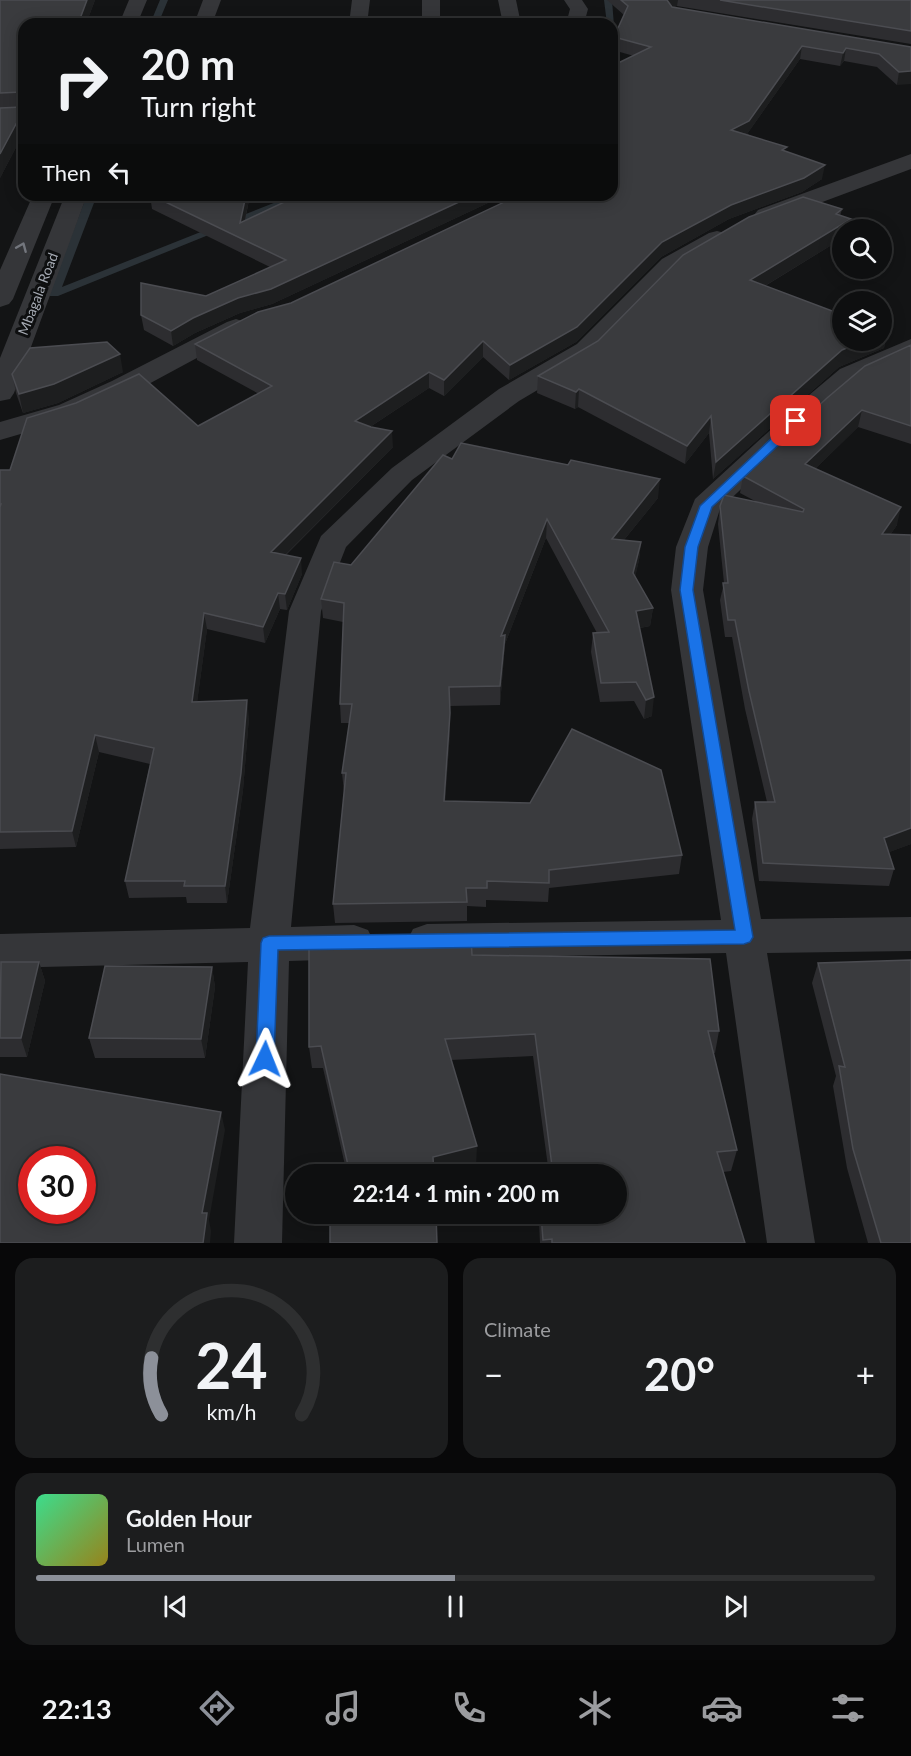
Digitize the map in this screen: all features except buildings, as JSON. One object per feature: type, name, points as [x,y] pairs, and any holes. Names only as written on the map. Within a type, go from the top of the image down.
[{"type":"street","points":[[130,18],[138,0]]},
{"type":"street","points":[[205,18],[212,0]]},
{"type":"street","points":[[359,18],[361,0]]},
{"type":"street","points":[[431,0],[431,18]]},
{"type":"street","points":[[507,0],[511,18]]},
{"type":"street","points":[[573,0],[579,9],[577,18]]},
{"type":"street","points":[[258,1243],[269,943],[305,611],[333,543],[402,474],[509,395],[586,350],[671,264],[738,226],[911,161]]},
{"type":"street","name":"Mbagala Road","points":[[0,299],[41,201]]},
{"type":"street","name":"Mbagala Road","points":[[0,393],[74,201]]},
{"type":"street","points":[[0,431],[53,417],[80,406],[162,367],[205,341],[261,317]]},
{"type":"street","points":[[791,1243],[687,590],[692,547],[706,506],[812,407],[850,375],[911,347]]},
{"type":"street","points":[[0,951],[269,943],[911,934]]},
{"type":"waterway","points":[[156,18],[164,0]]},
{"type":"waterway","points":[[608,0],[610,18]]},
{"type":"waterway","points":[[90,201],[54,294],[287,201]]},
{"type":"route","points":[[265,1059],[269,943],[744,937],[687,590],[692,547],[706,506],[796,421]]}]
